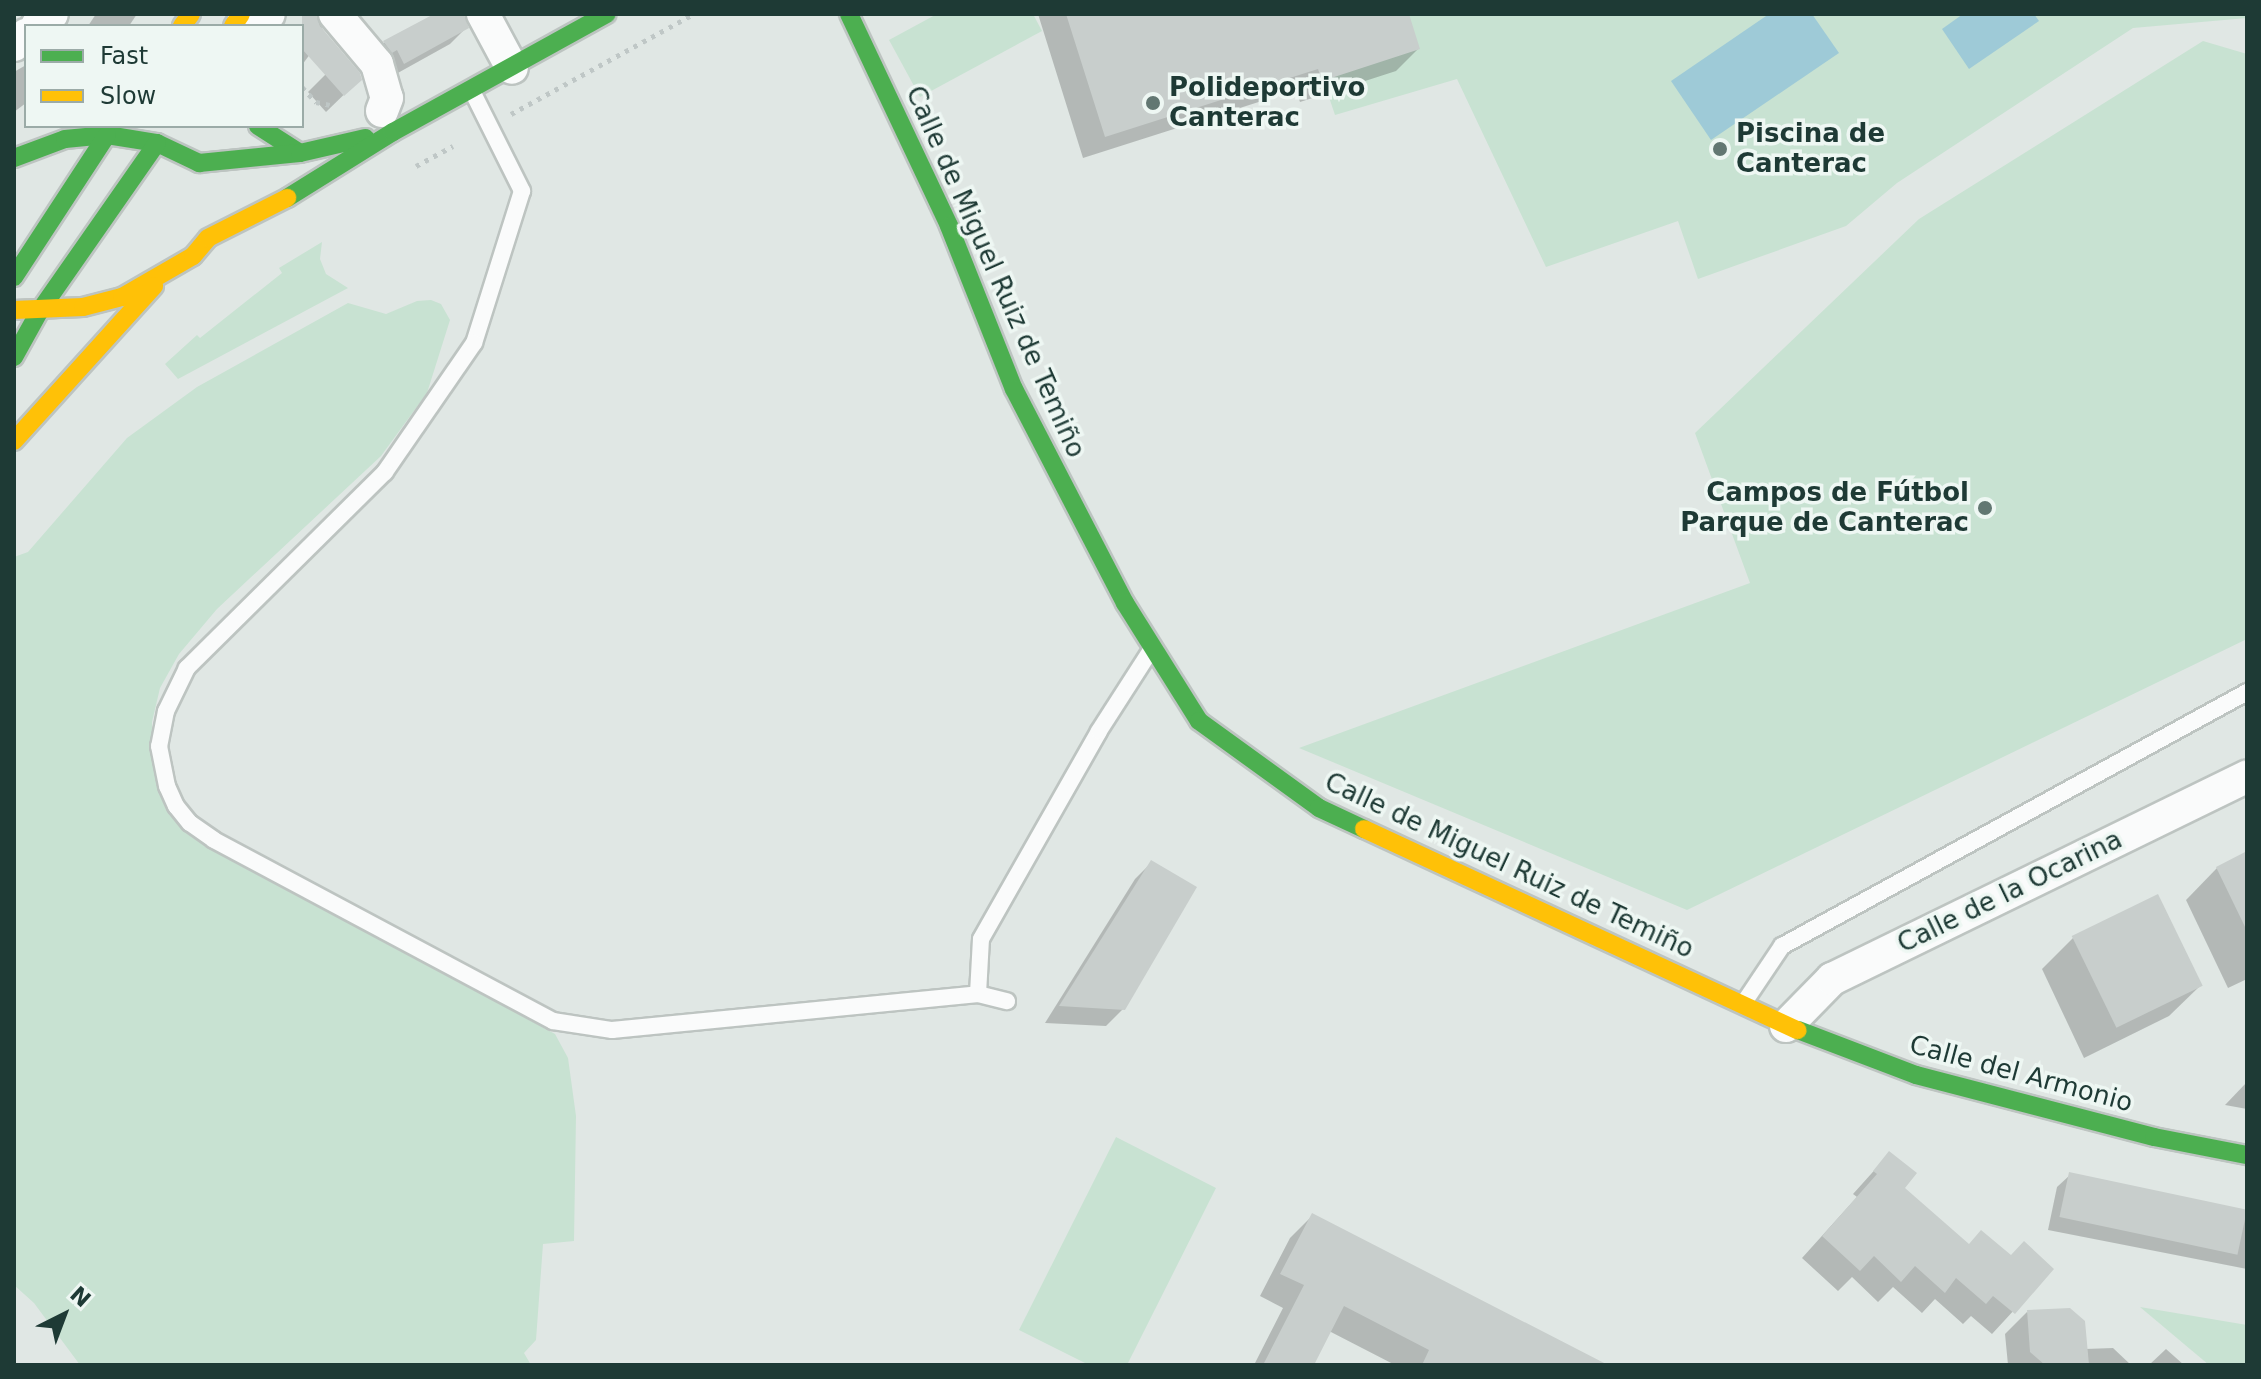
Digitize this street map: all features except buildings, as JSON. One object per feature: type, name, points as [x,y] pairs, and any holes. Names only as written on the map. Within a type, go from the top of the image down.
[{"type":"main road","name":"Calle de Miguel Ruiz de Temiño","points":[[849,14],[949,226],[1014,389],[1125,603],[1199,721],[1319,808],[1786,1026]]},
{"type":"main road","points":[[14,158],[65,139],[110,130],[157,143],[199,163],[300,153],[472,91],[596,17]]},
{"type":"main road","points":[[14,310],[39,312],[122,297],[162,277],[193,256],[208,238],[303,190],[387,122]]},
{"type":"main road","points":[[14,357],[39,312],[167,128]]},
{"type":"main road","points":[[261,128],[300,153]]},
{"type":"main road","points":[[14,277],[110,130]]},
{"type":"main road","points":[[199,163],[213,186]]},
{"type":"main road","points":[[208,238],[213,215]]},
{"type":"main road","points":[[14,441],[162,277]]},
{"type":"main road","name":"Calle del Armonio","points":[[1786,1026],[1916,1075],[2154,1137],[2247,1155]]},
{"type":"street","points":[[242,14],[256,22],[269,14]]},
{"type":"street","points":[[335,14],[377,64],[387,98],[387,122]]},
{"type":"street","points":[[483,14],[512,68]]},
{"type":"street","name":"Calle de la Ocarina","points":[[1786,1026],[1832,979],[2247,777]]},
{"type":"lane","points":[[472,91],[522,191],[474,343],[385,472],[187,668],[166,711],[160,737],[162,771],[170,797],[190,823],[214,840],[553,1021],[612,1030],[978,994],[1007,1001]]},
{"type":"lane","points":[[978,994],[981,939],[1099,731],[1152,647]]},
{"type":"lane","points":[[1742,1006],[1782,946],[2247,692]]},
{"type":"path","points":[[422,164],[694,14]]},
{"type":"green space","points":[[937,14],[1033,14],[1042,31],[920,97],[889,40]]},
{"type":"green space","name":"Piscina de Canterac","points":[[1301,14],[2247,14],[2247,18],[2133,28],[1897,183],[1846,226],[1698,279],[1678,221],[1546,267],[1457,79],[1335,115]]},
{"type":"green space","name":"Campos de Fútbol Parque de Canterac","points":[[2203,41],[2247,54],[2247,639],[1687,910],[1299,748],[1750,583],[1695,433],[1919,219]]},
{"type":"green space","points":[[322,242],[320,259],[326,274],[348,288],[178,379],[165,364],[197,335],[200,338],[282,273],[279,268]]},
{"type":"green space","points":[[431,300],[441,304],[450,320],[427,393],[381,456],[217,609],[179,654],[160,688],[152,722],[153,759],[168,807],[182,826],[207,843],[555,1034],[568,1058],[576,1116],[574,1241],[543,1244],[536,1340],[524,1353],[531,1365],[80,1365],[34,1303],[14,1285],[14,557],[28,552],[127,438],[197,387],[348,303],[386,314],[417,301]]},
{"type":"green space","points":[[1116,1137],[1216,1188],[1127,1365],[1089,1365],[1019,1330]]},
{"type":"green space","points":[[2140,1307],[2247,1325],[2247,1365],[2209,1365]]},
{"type":"water","points":[[1769,14],[1812,14],[1839,53],[1711,140],[1671,81]]},
{"type":"water","points":[[1963,14],[2034,14],[2039,21],[1969,69],[1942,29]]},
{"type":"traffic: fast","points":[[287,198],[393,132],[607,14]]},
{"type":"traffic: fast","points":[[849,14],[949,226],[1014,389],[1125,603],[1199,721],[1319,808],[1364,829]]},
{"type":"traffic: fast","points":[[261,128],[300,153]]},
{"type":"traffic: fast","points":[[14,158],[65,139],[107,135],[157,143],[199,163],[300,153],[365,138]]},
{"type":"traffic: fast","points":[[14,277],[107,135]]},
{"type":"traffic: fast","points":[[14,357],[39,312],[157,143]]},
{"type":"traffic: fast","points":[[1798,1030],[1916,1075],[2154,1137],[2247,1155]]},
{"type":"traffic: slow","points":[[184,24],[191,14]]},
{"type":"traffic: slow","points":[[234,24],[241,14]]},
{"type":"traffic: slow","points":[[14,310],[83,307],[122,297],[193,256],[208,238],[287,198]]},
{"type":"traffic: slow","points":[[14,441],[154,286]]},
{"type":"traffic: slow","points":[[1364,829],[1798,1030]]},
{"type":"place","name":"Polideportivo Canterac","points":[[1153,103]]},
{"type":"place","name":"Piscina de Canterac","points":[[1720,149]]},
{"type":"place","name":"Campos de Fútbol Parque de Canterac","points":[[1985,508]]}]
